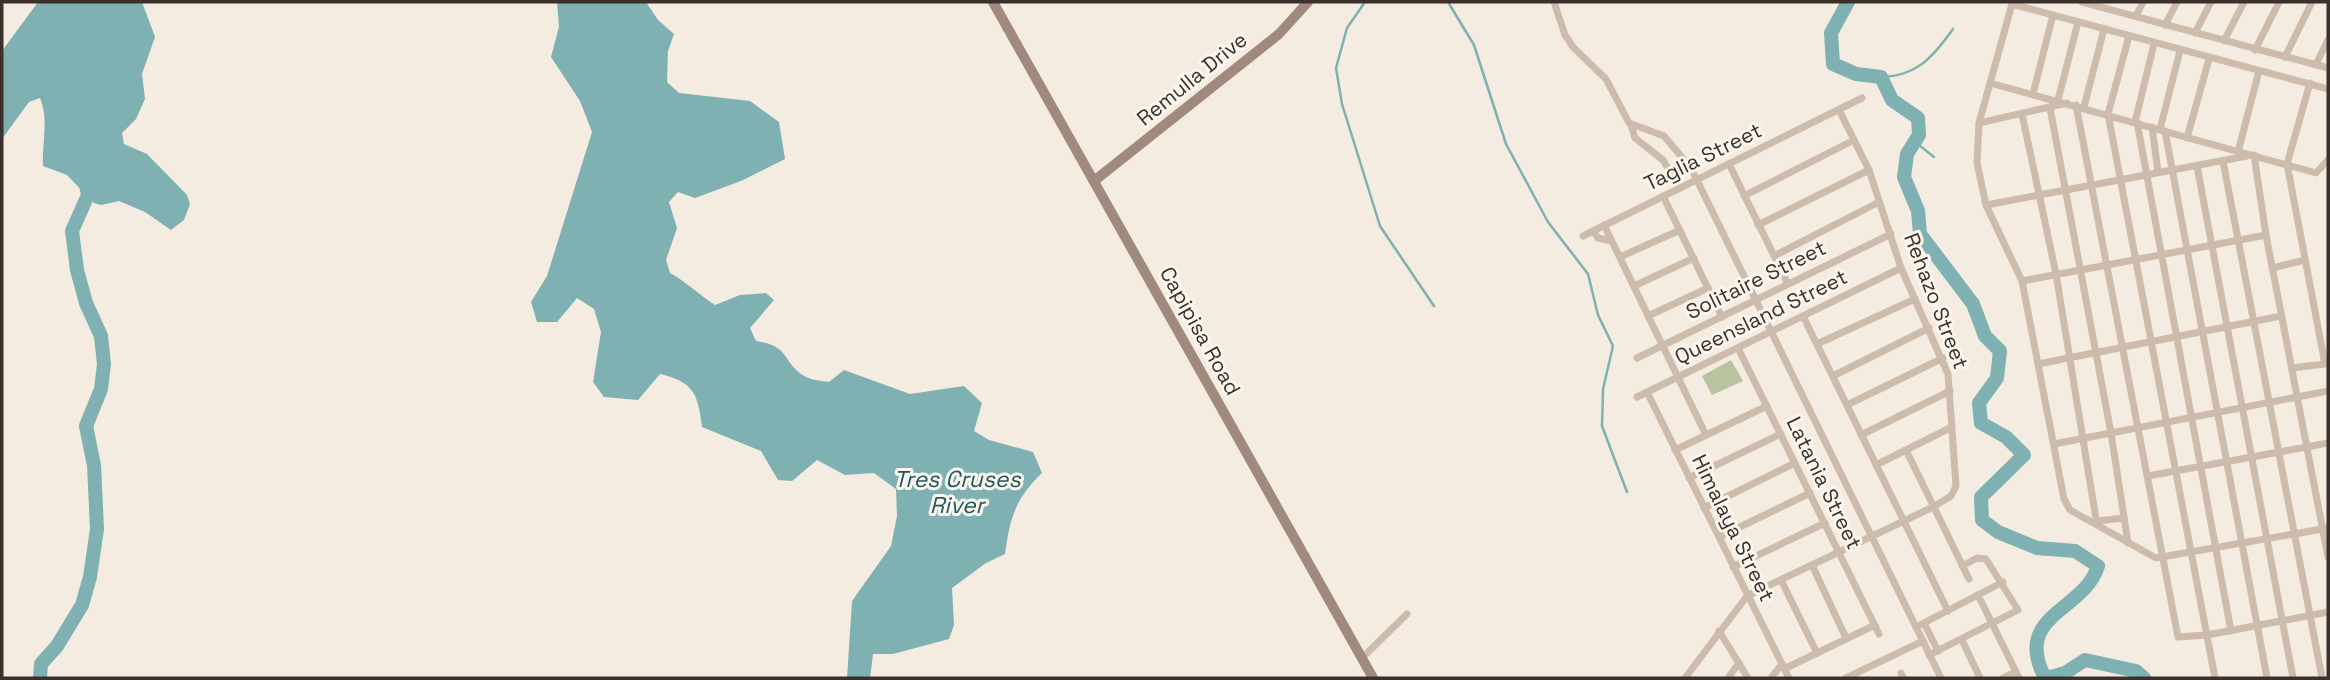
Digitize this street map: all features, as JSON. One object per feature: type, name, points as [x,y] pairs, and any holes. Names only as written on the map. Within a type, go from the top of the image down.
[{"type":"main road","name":"Capipisa Road","points":[[993,2],[1373,678]]},
{"type":"main road","name":"Remulla Drive","points":[[1094,181],[1279,34],[1308,2]]},
{"type":"street","points":[[1554,2],[1564,35],[1606,79],[1638,142],[1663,160],[1680,188]]},
{"type":"street","points":[[2082,2],[2106,5],[2165,25],[2328,68]]},
{"type":"street","points":[[2136,16],[2143,2]]},
{"type":"street","points":[[2165,25],[2177,2]]},
{"type":"street","points":[[2195,33],[2211,2]]},
{"type":"street","points":[[2224,41],[2244,2]]},
{"type":"street","points":[[2255,50],[2278,2]]},
{"type":"street","points":[[2285,57],[2312,2]]},
{"type":"street","points":[[2325,528],[2162,558],[2148,556],[2066,506],[2022,281],[1986,205],[1977,163],[1979,123],[2011,4],[2328,89]]},
{"type":"street","points":[[2033,93],[2053,15]]},
{"type":"street","points":[[2059,100],[2078,22]]},
{"type":"street","points":[[2104,29],[2076,105],[2178,637],[2182,639],[2207,635],[2328,612]]},
{"type":"street","points":[[2129,36],[2108,114],[2216,678]]},
{"type":"street","points":[[2316,64],[2328,40]]},
{"type":"street","points":[[2154,44],[2136,122],[2178,335],[2231,631]]},
{"type":"street","points":[[2158,172],[2159,129],[2180,51]]},
{"type":"street","points":[[2187,138],[2209,59]]},
{"type":"street","points":[[2238,152],[2259,71]]},
{"type":"street","points":[[1990,83],[2316,173],[2328,160]]},
{"type":"street","points":[[2291,368],[2327,363],[2287,164],[2310,83]]},
{"type":"street","name":"Taglia Street","points":[[1583,236],[1863,98]]},
{"type":"street","points":[[1979,123],[2076,105]]},
{"type":"street","points":[[2050,108],[2082,269],[2128,543]]},
{"type":"street","name":"Rehazo Street","points":[[1747,596],[1933,507],[1951,496],[1956,486],[1950,391],[1943,359],[1901,268],[1869,170],[1839,110]]},
{"type":"street","points":[[2022,114],[2056,274],[2097,523]]},
{"type":"street","points":[[1631,125],[1664,136],[1682,156],[1872,537],[1920,625],[1938,651]]},
{"type":"street","points":[[2159,129],[2172,170],[2267,678]]},
{"type":"street","points":[[1744,196],[1854,140]]},
{"type":"street","points":[[1986,205],[2253,155]]},
{"type":"street","points":[[2253,155],[2291,368],[2325,528],[2328,556]]},
{"type":"street","points":[[2223,161],[2322,678]]},
{"type":"street","points":[[1729,164],[1788,284]]},
{"type":"street","points":[[2197,166],[2293,678]]},
{"type":"street","points":[[1758,225],[1869,170]]},
{"type":"street","points":[[1664,196],[1722,317]]},
{"type":"street","points":[[1774,256],[1879,202]]},
{"type":"street","points":[[1604,225],[1706,435]]},
{"type":"street","points":[[1620,257],[1680,230]]},
{"type":"street","points":[[1593,231],[1598,238],[1611,241]]},
{"type":"street","name":"Solitaire Street","points":[[1637,358],[1891,234]]},
{"type":"street","points":[[2022,281],[2266,235]]},
{"type":"street","points":[[1634,286],[1694,258]]},
{"type":"street","points":[[2273,268],[2305,260]]},
{"type":"street","name":"Queensland Street","points":[[1637,397],[1901,268]]},
{"type":"street","points":[[1648,316],[1708,288]]},
{"type":"street","points":[[1817,344],[1915,299]]},
{"type":"street","points":[[1803,316],[1948,611]]},
{"type":"street","points":[[2038,364],[2281,316]]},
{"type":"street","points":[[1833,376],[1929,328]]},
{"type":"street","name":"Latania Street","points":[[1738,348],[1880,634]]},
{"type":"street","points":[[1847,405],[1943,359]]},
{"type":"street","points":[[1861,435],[1950,391]]},
{"type":"street","points":[[2054,444],[2328,391]]},
{"type":"street","name":"Himalaya Street","points":[[1647,393],[1789,678]]},
{"type":"street","points":[[1675,450],[1767,406]]},
{"type":"street","points":[[1876,465],[1952,427]]},
{"type":"street","points":[[1689,478],[1781,434]]},
{"type":"street","points":[[2148,476],[2328,443]]},
{"type":"street","points":[[1906,450],[1969,579]]},
{"type":"street","points":[[1704,508],[1795,463]]},
{"type":"street","points":[[1719,537],[1810,493]]},
{"type":"street","points":[[2097,523],[2124,518]]},
{"type":"street","points":[[1734,567],[1825,523]]},
{"type":"street","points":[[1930,655],[2015,614],[2018,606],[1986,559],[1977,558],[1962,566]]},
{"type":"street","points":[[1812,565],[1846,638]]},
{"type":"street","points":[[1781,580],[1817,653]]},
{"type":"street","points":[[1920,625],[2003,582]]},
{"type":"street","points":[[1979,595],[2017,675],[2003,678]]},
{"type":"street","points":[[1685,678],[1747,596]]},
{"type":"street","points":[[1362,658],[1407,614]]},
{"type":"street","points":[[1771,678],[1783,666],[1875,625]]},
{"type":"street","points":[[1920,625],[1923,641],[1941,678]]},
{"type":"street","points":[[1719,631],[1748,678]]},
{"type":"street","points":[[1962,640],[1980,678]]},
{"type":"street","points":[[1846,678],[1923,641]]},
{"type":"street","points":[[1728,678],[1739,663]]},
{"type":"green space","points":[[1731,360],[1743,381],[1712,395],[1702,376]]},
{"type":"water","points":[[38,2],[142,2],[155,37],[142,74],[145,99],[136,119],[122,133],[124,144],[147,154],[187,195],[190,204],[184,220],[171,230],[145,212],[119,201],[101,205],[94,203],[67,175],[43,166],[45,123],[40,98],[29,102],[2,139],[2,51]]},
{"type":"water","name":"Tres Cruses River","points":[[557,2],[646,2],[658,20],[674,34],[668,51],[667,82],[679,93],[750,101],[779,122],[785,159],[741,181],[695,198],[678,192],[669,202],[677,228],[666,260],[670,273],[715,305],[740,295],[766,293],[774,300],[750,328],[756,341],[767,343],[781,351],[798,372],[806,377],[829,382],[844,370],[910,394],[964,386],[982,403],[974,431],[989,440],[1033,452],[1042,473],[1015,510],[1005,554],[986,563],[952,588],[954,625],[949,639],[893,654],[873,654],[870,678],[847,678],[852,601],[891,546],[897,516],[896,489],[874,473],[845,475],[817,460],[792,481],[778,480],[761,451],[702,427],[696,398],[680,381],[660,374],[638,400],[604,397],[593,382],[601,332],[594,309],[577,298],[557,322],[537,322],[531,302],[547,276],[592,132],[580,101],[551,57],[559,27]]},
{"type":"waterway","points":[[1365,2],[1347,28],[1336,68],[1342,104],[1380,226],[1434,306]]},
{"type":"waterway","points":[[1448,2],[1474,45],[1506,144],[1548,222],[1588,274],[1598,315],[1613,346],[1603,389],[1602,426],[1627,492]]},
{"type":"waterway","points":[[1848,2],[1831,33],[1833,64],[1856,74],[1881,77],[1892,100],[1918,118],[1919,135],[1907,154],[1904,177],[1918,211],[1920,234],[1973,304],[1985,336],[2000,351],[1997,378],[1979,403],[1981,423],[2006,437],[2024,455],[1981,497],[1982,520],[1998,532],[2037,548],[2075,551],[2098,566],[2090,581],[2054,615],[2037,640],[2037,657],[2045,678]]},
{"type":"waterway","points":[[1881,77],[1914,69],[1931,56],[1953,29]]},
{"type":"waterway","points":[[1915,142],[1934,157]]},
{"type":"waterway","points":[[40,678],[41,664],[57,646],[82,605],[90,577],[97,529],[94,465],[86,426],[101,389],[104,364],[101,336],[86,303],[77,270],[72,231],[88,195],[85,179]]},
{"type":"waterway","points":[[2047,678],[2065,673],[2085,660],[2136,671],[2144,678]]}]
